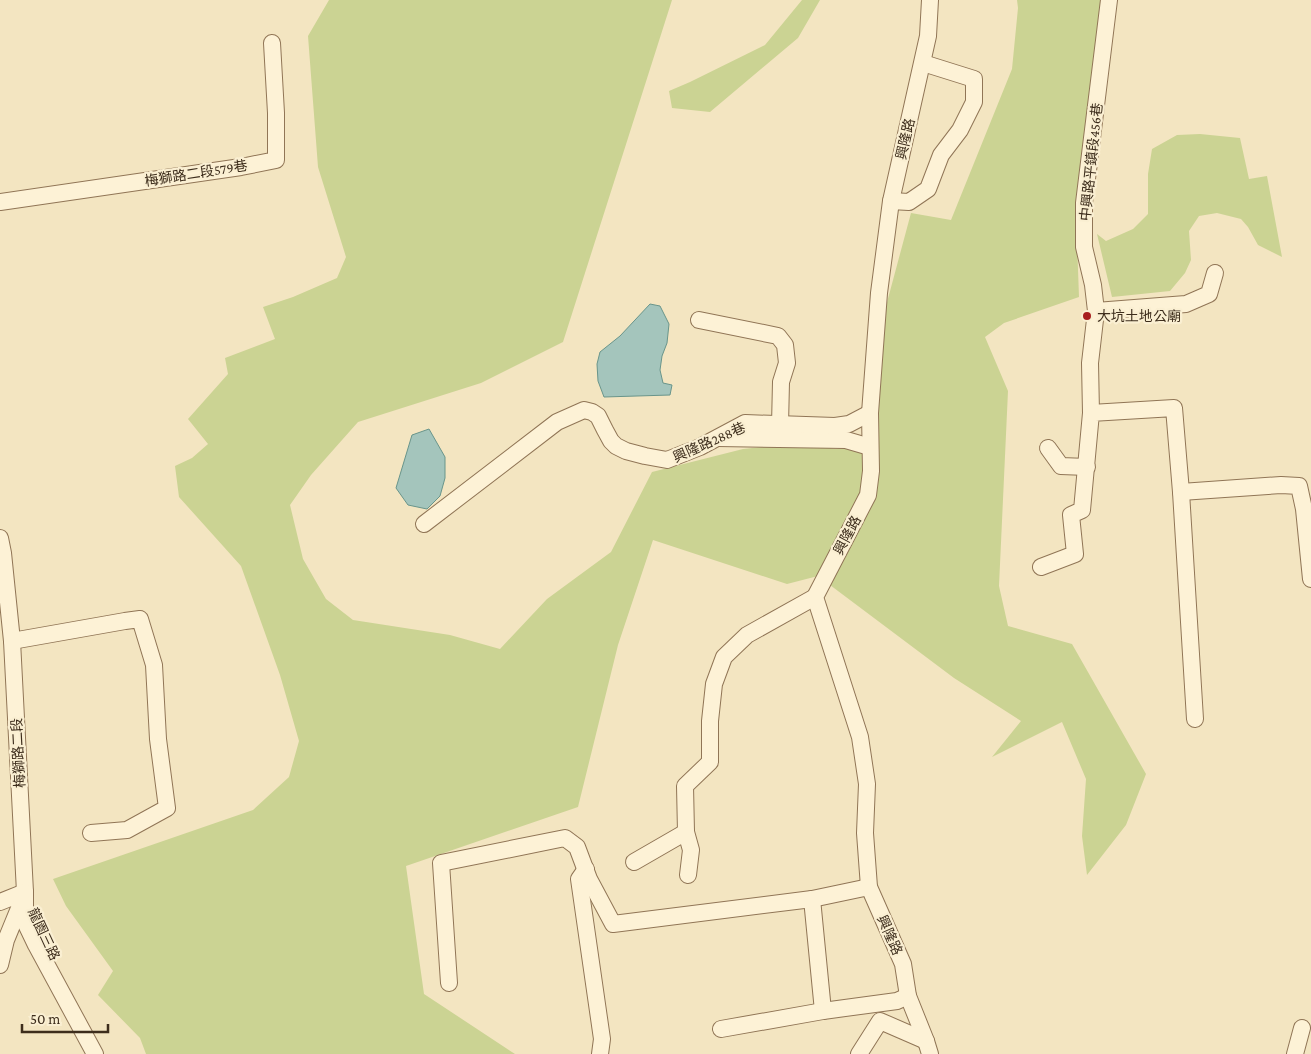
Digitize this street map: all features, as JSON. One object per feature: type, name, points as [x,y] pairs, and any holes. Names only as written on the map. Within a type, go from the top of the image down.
[{"type":"street","name":"興隆路","points":[[928,1048],[908,996],[903,964],[869,887],[865,833],[867,784],[860,736],[815,597],[868,495],[871,471],[870,413],[879,293],[891,201],[928,36],[930,0]]},
{"type":"street","name":"中興路平鎮段456巷","points":[[1041,567],[1076,554],[1071,515],[1082,510],[1091,414],[1090,363],[1096,311],[1093,285],[1084,247],[1084,203],[1108,0]]},
{"type":"street","name":"梅獅路二段579巷","points":[[0,202],[241,167],[276,160],[276,114],[272,43]]},
{"type":"street","points":[[891,201],[909,202],[928,189],[942,155],[960,130],[974,102],[974,79],[922,63]]},
{"type":"street","points":[[1096,311],[1186,304],[1208,294],[1215,273]]},
{"type":"street","points":[[699,320],[778,336],[785,345],[786,363],[781,382],[780,425]]},
{"type":"street","points":[[1091,414],[1174,408],[1182,492],[1195,719]]},
{"type":"street","name":"興隆路288巷","points":[[424,524],[557,422],[584,410],[598,416],[604,430],[616,446],[626,451],[667,460],[700,447],[745,423],[835,426],[849,424],[870,413]]},
{"type":"street","points":[[716,438],[846,440],[870,447]]},
{"type":"street","points":[[1048,448],[1061,466],[1087,467]]},
{"type":"street","points":[[1182,492],[1281,485],[1300,486],[1311,579]]},
{"type":"street","name":"梅獅路二段","points":[[0,538],[12,641],[25,892],[6,940],[0,965]]},
{"type":"street","points":[[688,875],[691,850],[686,832],[685,786],[710,762],[710,721],[714,684],[724,657],[747,635],[815,597]]},
{"type":"street","points":[[12,641],[140,619],[154,665],[158,739],[167,808],[127,830],[91,833]]},
{"type":"street","points":[[634,862],[686,832]]},
{"type":"street","points":[[449,983],[441,863],[565,838],[577,847],[589,879],[613,924],[812,899],[869,887]]},
{"type":"street","points":[[586,868],[579,879],[602,1039],[600,1054]]},
{"type":"street","points":[[0,902],[25,892]]},
{"type":"street","name":"龍園三路","points":[[25,892],[25,922],[95,1054]]},
{"type":"street","name":"龍園三路","points":[[25,892],[33,915],[50,951],[107,1054]]},
{"type":"street","points":[[812,899],[823,1012]]},
{"type":"street","points":[[721,1029],[897,1001],[908,996]]},
{"type":"street","points":[[858,1054],[880,1021],[928,1048]]},
{"type":"street","points":[[1295,1054],[1302,1028]]},
{"type":"green space","points":[[329,0],[672,0],[563,342],[481,383],[358,422],[311,475],[290,505],[303,559],[326,599],[353,620],[450,635],[500,649],[547,599],[611,552],[652,472],[743,449],[802,443],[836,449],[874,443],[882,321],[911,213],[951,220],[1012,69],[1018,8],[1017,0],[1105,0],[1106,4],[1076,213],[1079,297],[1004,323],[985,337],[1008,391],[999,586],[1008,626],[1072,644],[1146,774],[1126,825],[1087,875],[1082,836],[1086,779],[1062,722],[992,757],[1021,721],[954,678],[818,576],[787,584],[653,540],[618,645],[578,807],[406,866],[424,994],[515,1054],[146,1054],[140,1038],[98,995],[113,971],[66,906],[53,879],[253,810],[289,777],[299,741],[280,675],[241,566],[179,497],[175,466],[192,458],[208,444],[188,419],[228,374],[225,358],[275,339],[263,307],[293,297],[337,278],[346,257],[318,167],[308,36]]},
{"type":"green space","points":[[802,0],[820,0],[798,38],[710,112],[672,108],[669,91],[765,45]]},
{"type":"green space","points":[[1200,134],[1240,138],[1249,179],[1267,176],[1282,257],[1258,245],[1241,219],[1217,213],[1199,216],[1189,231],[1191,260],[1185,273],[1170,291],[1112,297],[1097,234],[1106,241],[1133,229],[1148,214],[1148,174],[1152,149],[1177,135]]},
{"type":"water","points":[[650,304],[660,306],[669,324],[667,343],[662,356],[660,370],[663,383],[672,385],[670,395],[604,397],[598,381],[597,364],[600,352],[620,336]]},
{"type":"water","points":[[429,429],[445,457],[445,478],[440,496],[427,509],[408,505],[396,488],[412,435]]},
{"type":"place","name":"大坑土地公廟","points":[[1087,316]]}]
